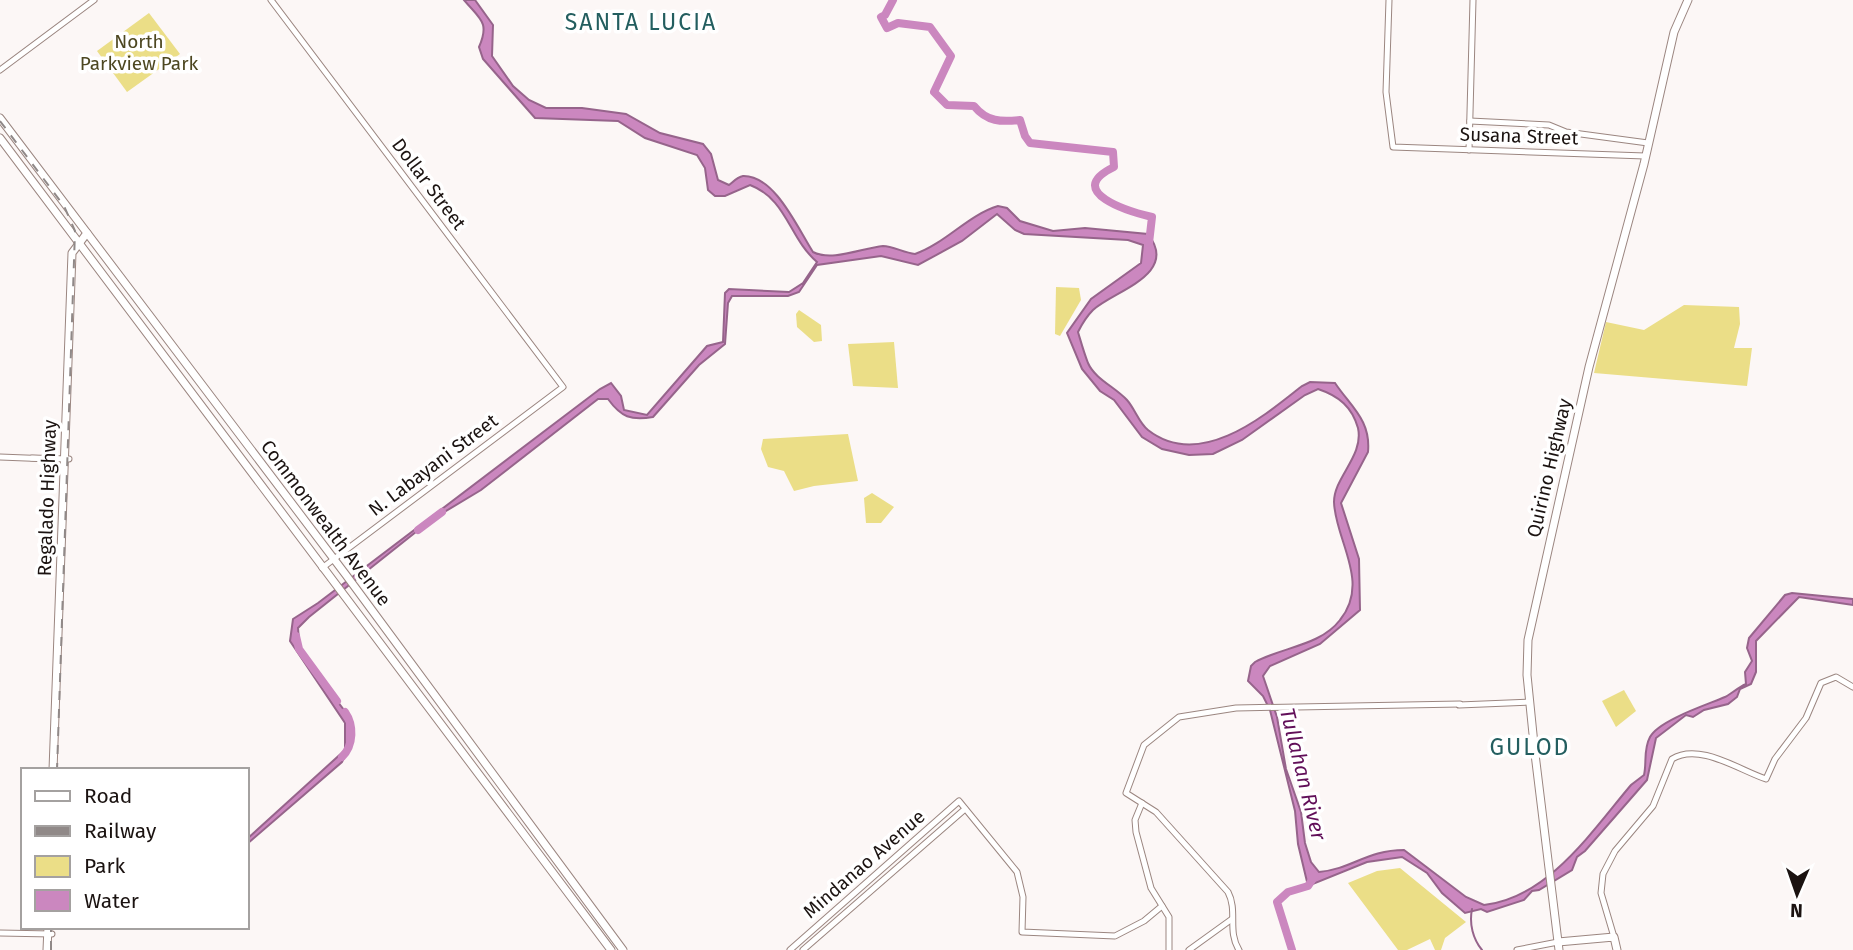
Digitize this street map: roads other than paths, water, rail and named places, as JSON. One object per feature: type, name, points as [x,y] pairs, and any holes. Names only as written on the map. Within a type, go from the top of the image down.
[{"type":"main road","name":"Quirino Highway","points":[[1559,946],[1530,702],[1527,658],[1533,610],[1589,367],[1645,156],[1672,41],[1687,1]]},
{"type":"main road","name":"Commonwealth Avenue","points":[[0,118],[346,575],[623,950]]},
{"type":"main road","name":"Commonwealth Avenue","points":[[0,138],[611,950]]},
{"type":"main road","points":[[71,233],[74,256]]},
{"type":"main road","name":"Regalado Highway","points":[[56,768],[74,256],[78,242],[87,233]]},
{"type":"main road","points":[[74,256],[94,241]]},
{"type":"main road","points":[[74,256],[90,258]]},
{"type":"main road","points":[[49,950],[50,931]]},
{"type":"main road","points":[[1559,946],[1614,937],[1617,950]]},
{"type":"street","points":[[0,70],[94,0]]},
{"type":"street","name":"Dollar Street","points":[[271,0],[563,387]]},
{"type":"street","name":"Susana Street","points":[[1389,0],[1386,92],[1392,147],[1645,156]]},
{"type":"street","points":[[1469,150],[1475,10],[1473,0]]},
{"type":"street","points":[[1470,121],[1549,124],[1566,132],[1648,143]]},
{"type":"street","name":"N. Labayani Street","points":[[322,568],[563,387]]},
{"type":"street","points":[[0,457],[67,459]]},
{"type":"street","points":[[1614,937],[1601,893],[1605,869],[1653,806],[1672,759],[1686,753],[1698,753],[1766,779],[1775,759],[1806,718],[1821,683],[1836,677],[1852,683]]},
{"type":"street","points":[[1239,950],[1232,938],[1232,900],[1225,888],[1156,812],[1127,795],[1126,788],[1144,745],[1172,721],[1229,708],[1530,702]]},
{"type":"street","name":"Mindanao Avenue","points":[[790,950],[959,802],[965,809],[803,950]]},
{"type":"street","points":[[1142,803],[1135,820],[1137,839],[1151,888],[1169,918],[1169,950]]},
{"type":"street","points":[[965,809],[1017,872],[1023,897],[1023,932],[1115,936],[1132,928],[1162,906]]},
{"type":"street","points":[[945,814],[951,821]]},
{"type":"street","points":[[935,822],[942,830]]},
{"type":"street","points":[[1189,950],[1232,919]]},
{"type":"street","points":[[0,933],[50,931]]},
{"type":"street","points":[[1517,950],[1559,946]]},
{"type":"water","points":[[464,0],[475,0],[493,25],[492,56],[513,86],[529,100],[546,108],[582,108],[626,114],[660,133],[703,144],[711,154],[718,180],[729,185],[743,176],[755,178],[765,184],[784,205],[813,252],[821,255],[838,255],[883,246],[915,254],[998,206],[1007,208],[1020,221],[1053,231],[1085,228],[1148,234],[1156,248],[1156,260],[1150,271],[1093,310],[1078,332],[1091,369],[1127,400],[1148,430],[1168,441],[1188,445],[1209,442],[1249,425],[1310,382],[1335,383],[1359,414],[1368,441],[1368,452],[1341,503],[1359,559],[1360,610],[1320,644],[1270,666],[1263,676],[1277,717],[1286,769],[1301,812],[1305,843],[1311,862],[1319,872],[1380,853],[1404,850],[1466,897],[1484,905],[1507,900],[1528,890],[1567,860],[1631,785],[1644,775],[1647,747],[1655,731],[1673,719],[1725,697],[1746,684],[1745,672],[1752,661],[1747,648],[1749,638],[1785,595],[1792,593],[1853,599],[1853,605],[1799,597],[1756,641],[1756,672],[1751,684],[1740,689],[1737,697],[1728,704],[1704,710],[1693,717],[1686,715],[1656,738],[1647,780],[1577,857],[1572,870],[1539,890],[1532,891],[1524,900],[1487,912],[1481,909],[1465,913],[1442,893],[1427,873],[1402,857],[1367,862],[1308,886],[1298,844],[1295,811],[1270,710],[1263,696],[1248,681],[1251,666],[1255,662],[1322,635],[1332,629],[1349,606],[1352,576],[1334,502],[1335,493],[1357,448],[1358,428],[1352,414],[1344,403],[1318,389],[1305,395],[1242,440],[1213,454],[1189,455],[1162,449],[1142,437],[1114,400],[1100,391],[1082,369],[1067,333],[1091,299],[1141,263],[1143,245],[1128,240],[1024,234],[1015,230],[997,214],[962,241],[918,265],[881,256],[817,265],[799,292],[788,296],[732,296],[728,303],[725,344],[699,365],[653,417],[633,418],[622,414],[608,399],[598,399],[481,490],[431,520],[309,617],[298,628],[300,652],[350,718],[352,730],[349,746],[342,762],[248,843],[248,838],[345,750],[345,723],[290,641],[293,619],[318,603],[600,389],[611,383],[621,396],[624,410],[647,415],[707,346],[723,342],[725,293],[729,289],[789,292],[803,283],[817,262],[800,242],[780,209],[762,191],[750,185],[725,196],[715,196],[708,190],[705,168],[697,155],[645,138],[618,121],[535,118],[483,59],[479,47],[484,32],[479,17]]},
{"type":"waterway","points":[[893,0],[885,15],[881,17],[887,28],[898,23],[930,27],[951,56],[934,92],[947,105],[974,106],[995,120],[1020,120],[1030,143],[1113,152],[1114,167],[1100,176],[1095,185],[1106,200],[1152,217],[1149,243]]},
{"type":"waterway","points":[[418,530],[442,512]]},
{"type":"waterway","points":[[296,636],[299,649],[337,701]]},
{"type":"waterway","points":[[342,757],[349,747],[351,735],[345,712]]},
{"type":"waterway","name":"Tullahan River","points":[[1292,950],[1277,902],[1288,892],[1308,886],[1314,877]]},
{"type":"waterway","points":[[1472,909],[1472,931],[1482,950]]},
{"type":"railway","points":[[0,121],[64,206],[75,231],[57,768]]},
{"type":"railway","points":[[51,929],[51,950]]},
{"type":"district","name":"SANTA LUCIA","points":[[641,22]]},
{"type":"district","name":"GULOD","points":[[1530,747]]},
{"type":"park label","name":"North Parkview Park","points":[[139,52]]}]
